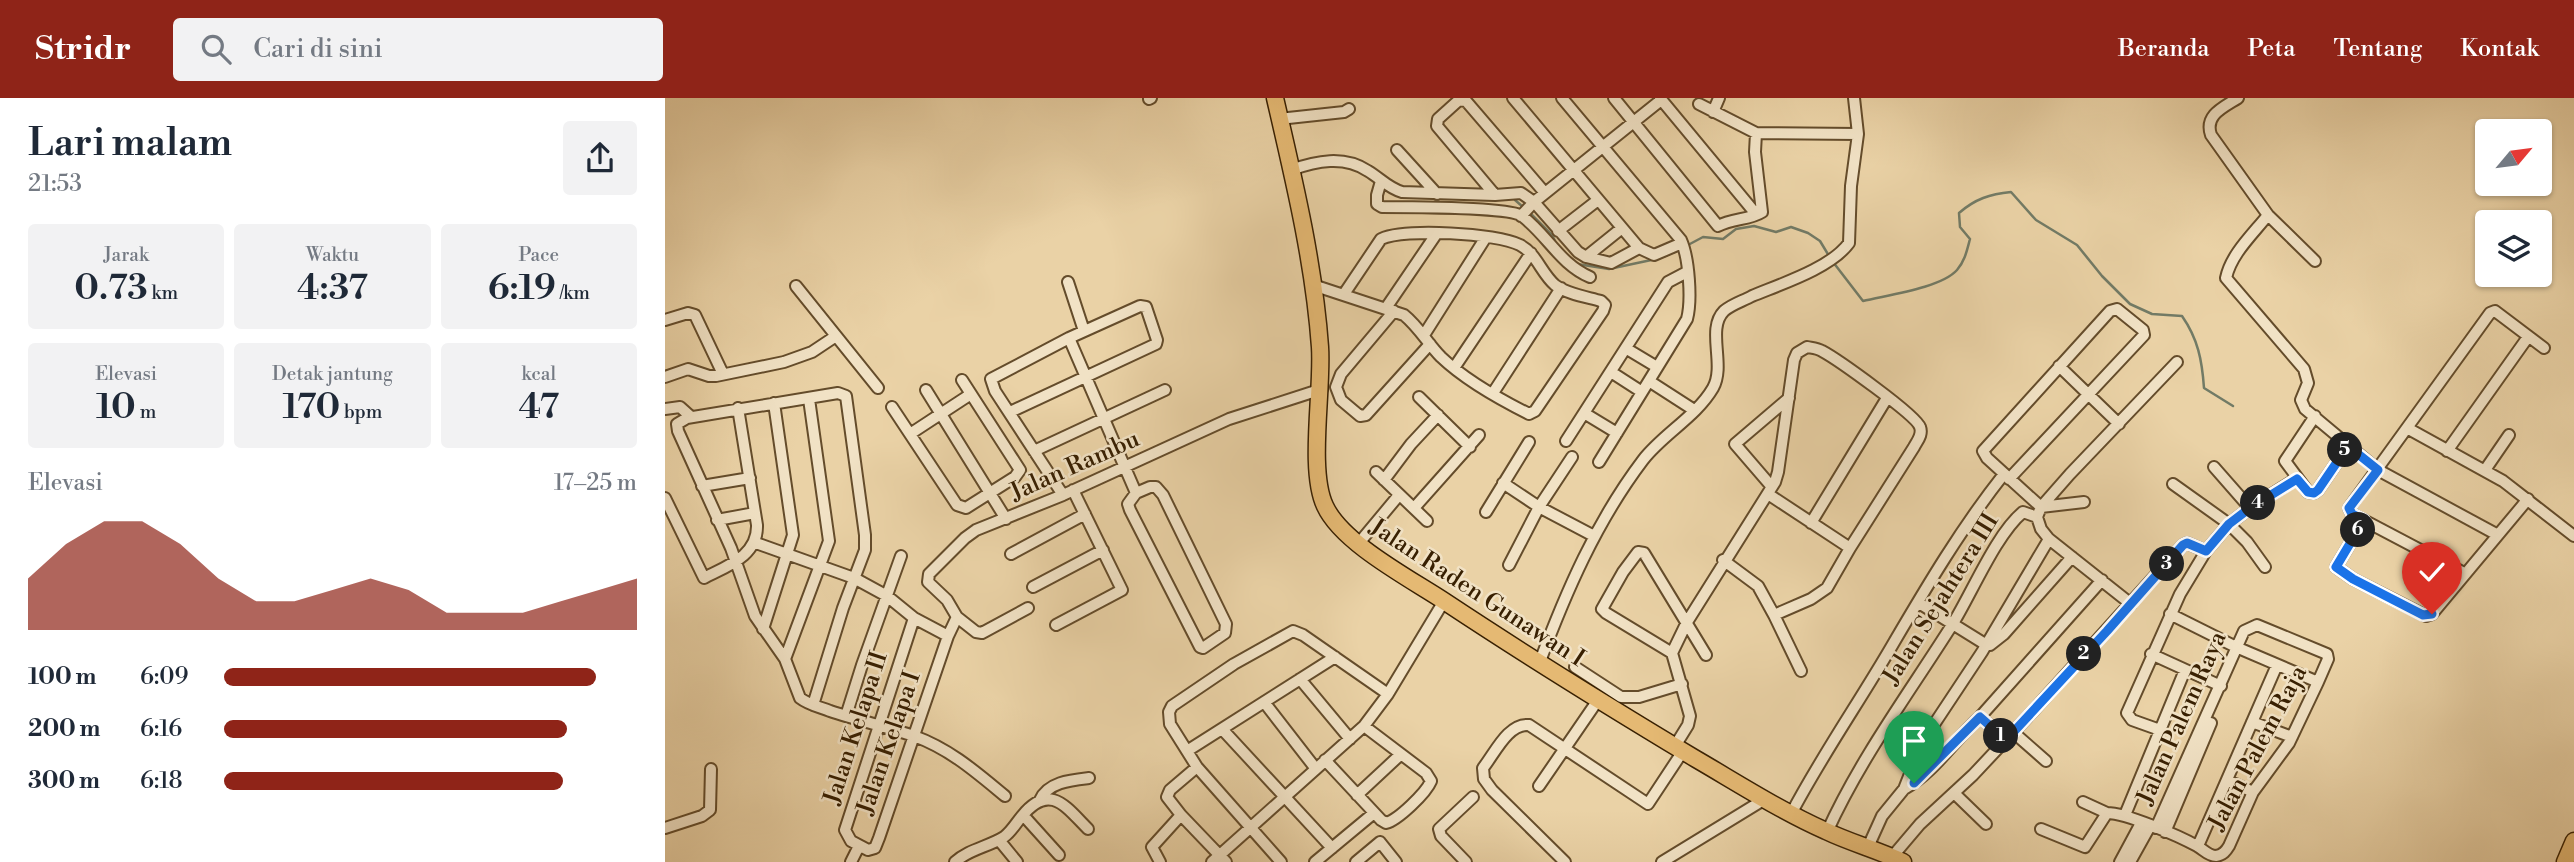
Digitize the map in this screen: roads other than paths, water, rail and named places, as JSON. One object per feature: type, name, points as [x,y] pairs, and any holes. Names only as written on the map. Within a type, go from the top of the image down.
[{"type":"highway","name":"Jalan Raden Gunawan I","points":[[1275,98],[1313,285],[1321,349],[1318,484],[1324,505],[1331,516],[1345,533],[1359,543],[1539,664],[1598,700],[1791,814],[1827,832],[1898,860]]},
{"type":"highway","points":[[2565,862],[2574,841]]},
{"type":"street","points":[[1513,98],[1639,248],[1654,255],[1683,246]]},
{"type":"street","points":[[1562,98],[1604,146],[1683,246],[1687,272],[1687,319],[1599,462]]},
{"type":"street","points":[[1614,98],[1718,226],[1729,220],[1761,215],[1755,152],[1756,132]]},
{"type":"street","points":[[1713,112],[1719,98]]},
{"type":"street","points":[[1539,664],[1562,605],[1594,536],[1642,461],[1709,393],[1717,377],[1716,326],[1722,314],[1739,302],[1832,258],[1846,247],[1851,236],[1851,186],[1857,134],[1854,98]]},
{"type":"street","points":[[2238,98],[2217,112],[2208,128],[2217,146],[2268,215],[2315,261]]},
{"type":"street","points":[[1379,187],[1377,204],[1382,207],[1511,212],[1527,209],[1661,99],[1756,214]]},
{"type":"street","points":[[1495,195],[1436,124],[1459,100],[1466,101],[1545,193]]},
{"type":"street","points":[[1699,104],[1756,132],[1857,134]]},
{"type":"street","points":[[1279,119],[1344,112],[1349,109]]},
{"type":"street","points":[[1397,150],[1437,194]]},
{"type":"street","points":[[1291,170],[1317,162],[1344,162],[1360,166],[1379,187],[1402,192],[1495,195],[1521,193],[1527,209],[1568,265],[1590,276]]},
{"type":"street","points":[[1558,231],[1598,200]]},
{"type":"street","points":[[1527,209],[1558,231],[1586,257],[1612,263],[1639,248]]},
{"type":"street","points":[[2268,215],[2238,252],[2226,278],[2304,369],[2308,383],[2301,400],[2305,409],[2378,470],[2496,534]]},
{"type":"street","points":[[1586,257],[1622,228]]},
{"type":"street","points":[[1313,285],[1390,309],[1409,319],[1454,368],[1527,414],[1533,413],[1603,311],[1603,303],[1561,288],[1531,253],[1512,242],[1437,233],[1391,235],[1381,239],[1344,294]]},
{"type":"street","points":[[1437,233],[1390,309],[1341,374],[1336,387],[1341,400],[1360,416],[1366,415],[1427,340],[1486,237]]},
{"type":"street","points":[[1454,368],[1531,253]]},
{"type":"street","points":[[1566,441],[1668,282],[1687,272]]},
{"type":"street","points":[[1068,282],[1084,331]]},
{"type":"street","points":[[796,286],[878,388]]},
{"type":"street","points":[[1493,393],[1561,288]]},
{"type":"street","points":[[1010,412],[1157,342],[1146,307],[1143,305],[1084,331],[991,379],[995,391],[1034,450],[1085,514],[1122,590],[1056,625]]},
{"type":"street","points":[[1791,814],[1818,763],[1983,500],[2007,476],[2088,393],[2144,335],[2143,330],[2117,309],[2113,309],[1983,453],[2007,476],[2039,512],[2041,529],[2049,539],[2131,604]]},
{"type":"street","points":[[2464,573],[2352,514],[2349,508],[2490,313],[2495,311],[2544,348]]},
{"type":"street","points":[[665,320],[688,313],[695,315],[723,374]]},
{"type":"street","points":[[665,377],[688,369],[709,376],[784,362],[812,352],[836,336]]},
{"type":"street","points":[[2447,451],[2528,337]]},
{"type":"street","points":[[1069,338],[1136,494]]},
{"type":"street","points":[[1672,653],[1723,560],[1770,491],[1778,472],[1794,360],[1797,353],[1807,347],[1819,349],[1887,398],[1916,421],[1921,433],[1827,588],[1811,599],[1774,615]]},
{"type":"street","points":[[1627,349],[1657,367]]},
{"type":"street","points":[[2039,512],[2177,362]]},
{"type":"street","points":[[2059,366],[2119,424]]},
{"type":"street","points":[[1611,372],[1642,392]]},
{"type":"street","points":[[892,407],[961,508],[969,507],[1019,474],[1020,467],[961,380]]},
{"type":"street","points":[[1649,381],[1694,410]]},
{"type":"street","name":"Jalan Rambu","points":[[957,617],[947,600],[928,582],[929,574],[970,534],[1245,413],[1322,389]]},
{"type":"street","points":[[926,390],[1006,519]]},
{"type":"street","points":[[1034,450],[1165,390]]},
{"type":"street","points":[[813,705],[865,550],[846,396],[838,393],[690,416],[677,424],[677,428],[736,561],[755,616],[785,659],[797,694],[813,705],[914,736],[941,748],[961,760],[1005,796]]},
{"type":"street","points":[[910,434],[971,394]]},
{"type":"street","points":[[1419,397],[1470,447]]},
{"type":"street","points":[[1789,398],[1735,444],[1770,491],[1811,523],[1850,548]]},
{"type":"street","points":[[1811,523],[1887,398]]},
{"type":"street","points":[[785,659],[829,541],[809,399]]},
{"type":"street","points":[[763,629],[793,535],[774,403]]},
{"type":"street","points":[[665,409],[680,407],[690,416]]},
{"type":"street","points":[[665,498],[703,578],[736,561],[756,543],[758,533],[738,408]]},
{"type":"street","points":[[1584,413],[1617,433]]},
{"type":"street","points":[[1427,521],[1380,476],[1438,415]]},
{"type":"street","points":[[2315,416],[2286,458],[2285,464],[2308,492],[2314,493],[2318,490],[2348,446]]},
{"type":"street","points":[[2407,428],[2485,470],[2528,499],[2574,536]]},
{"type":"street","points":[[1414,508],[1479,435]]},
{"type":"street","points":[[2485,470],[2509,435]]},
{"type":"street","points":[[1486,512],[1529,442]]},
{"type":"street","points":[[1509,565],[1539,507],[1572,457]]},
{"type":"street","points":[[2214,467],[2250,508]]},
{"type":"street","points":[[702,486],[750,478]]},
{"type":"street","points":[[2160,730],[2132,720],[2127,713],[2170,614],[2206,551],[2229,524],[2297,479]]},
{"type":"street","points":[[1503,483],[1539,507],[1594,536]]},
{"type":"street","points":[[2173,484],[2229,524],[2247,542],[2265,567]]},
{"type":"street","points":[[1150,488],[1160,489],[1226,624],[1225,633],[1203,648],[1200,647],[1130,510],[1129,500],[1136,494],[1150,488]]},
{"type":"street","points":[[1359,543],[1399,495]]},
{"type":"street","points":[[2364,520],[2336,564],[2341,572],[2426,616],[2432,614],[2496,534],[2528,499]]},
{"type":"street","points":[[2039,512],[2084,502]]},
{"type":"street","name":"Jalan Sejahtera III","points":[[1827,832],[1891,719],[1952,625],[1971,588],[2019,516],[2027,512],[2039,512]]},
{"type":"street","points":[[717,520],[755,513]]},
{"type":"street","points":[[1010,554],[1085,514]]},
{"type":"street","points":[[1905,789],[1925,739],[1982,652],[2049,539]]},
{"type":"street","points":[[756,543],[854,578],[887,596],[914,618],[948,636],[957,617],[976,632],[982,633],[1028,608]]},
{"type":"street","points":[[1898,860],[1920,824],[2010,736],[2183,545],[2187,543],[2206,551]]},
{"type":"street","points":[[1033,587],[1103,550]]},
{"type":"street","points":[[1565,862],[1492,790],[1483,775],[1483,768],[1517,726],[1529,725],[1647,804],[1679,749],[1690,716],[1672,653],[1606,614],[1602,609],[1635,554],[1644,553],[1706,655]]},
{"type":"street","points":[[846,716],[901,556]]},
{"type":"street","points":[[1919,603],[1985,644],[1997,640],[2072,557]]},
{"type":"street","points":[[1723,560],[1758,586],[1801,671]]},
{"type":"street","points":[[1868,847],[1882,816],[1905,789],[1921,778],[1962,732],[1980,717],[2102,580]]},
{"type":"street","points":[[1198,768],[1167,793],[1169,801],[1219,860],[1250,828],[1364,726],[1388,694],[1444,601]]},
{"type":"street","points":[[2170,614],[2318,682]]},
{"type":"street","name":"Jalan Kelapa II","points":[[859,846],[847,836],[845,830],[914,618]]},
{"type":"street","name":"Jalan Palem Raya","points":[[2127,861],[2153,827],[2188,768],[2232,668],[2244,631],[2253,626]]},
{"type":"street","name":"Jalan Palem Raja","points":[[2198,846],[2214,856],[2223,853],[2229,846],[2253,792],[2292,737],[2328,659],[2327,654],[2253,626]]},
{"type":"street","points":[[1281,862],[1198,768],[1170,724],[1169,712],[1172,706],[1234,664],[1293,631],[1303,635],[1388,694]]},
{"type":"street","name":"Jalan Kelapa I","points":[[859,846],[870,850],[875,848],[948,636]]},
{"type":"street","points":[[2151,654],[2185,670],[2220,694]]},
{"type":"street","points":[[1187,751],[1335,657]]},
{"type":"street","points":[[2083,802],[2108,813],[2125,815],[2198,846],[2277,665]]},
{"type":"street","points":[[1575,667],[1621,696],[1639,697],[1682,684]]},
{"type":"street","points":[[2125,815],[2185,670]]},
{"type":"street","points":[[1300,680],[1350,739]]},
{"type":"street","points":[[1539,786],[1598,700]]},
{"type":"street","points":[[1264,702],[1316,769]]},
{"type":"street","points":[[1980,717],[2046,761]]},
{"type":"street","points":[[1891,719],[1925,739],[1943,755]]},
{"type":"street","points":[[2252,722],[2292,737]]},
{"type":"street","points":[[1325,760],[1374,813],[1386,823],[1392,821],[1429,786],[1430,777],[1364,726]]},
{"type":"street","points":[[1222,729],[1332,848]]},
{"type":"street","points":[[1357,795],[1400,755]]},
{"type":"street","points":[[665,828],[702,816],[710,810],[711,769]]},
{"type":"street","points":[[959,861],[967,852],[999,840],[1011,831],[1052,786],[1089,778]]},
{"type":"street","points":[[2227,780],[2253,792]]},
{"type":"street","points":[[1954,793],[1986,824]]},
{"type":"street","points":[[1467,862],[1441,836],[1439,829],[1473,797]]},
{"type":"street","points":[[1662,862],[1765,799]]},
{"type":"street","points":[[1040,800],[1058,800],[1087,829]]},
{"type":"street","points":[[1315,862],[1374,813]]},
{"type":"street","points":[[2041,829],[2085,847],[2108,813]]},
{"type":"street","points":[[1023,815],[1059,855]]},
{"type":"street","points":[[1160,862],[1153,852],[1155,843],[1181,815]]},
{"type":"street","points":[[999,840],[1017,862]]},
{"type":"street","points":[[1356,862],[1380,842],[1396,862]]},
{"type":"street","points":[[851,862],[859,846]]},
{"type":"waterway","points":[[1833,262],[1863,301],[1939,282],[1957,270],[1967,251],[1970,239],[1960,227],[1959,213],[1983,198],[2011,192],[2036,220],[2077,245],[2102,276],[2130,304],[2152,314],[2182,316],[2198,350],[2204,388],[2233,406]]},
{"type":"waterway","points":[[1515,200],[1523,207]]},
{"type":"waterway","points":[[1528,211],[1552,235],[1556,243]]},
{"type":"waterway","points":[[1688,245],[1703,237],[1723,239],[1736,229],[1754,226],[1776,232],[1791,227],[1820,241],[1829,256]]},
{"type":"waterway","points":[[1665,256],[1679,250]]},
{"type":"waterway","points":[[1577,264],[1609,269],[1656,259]]}]
